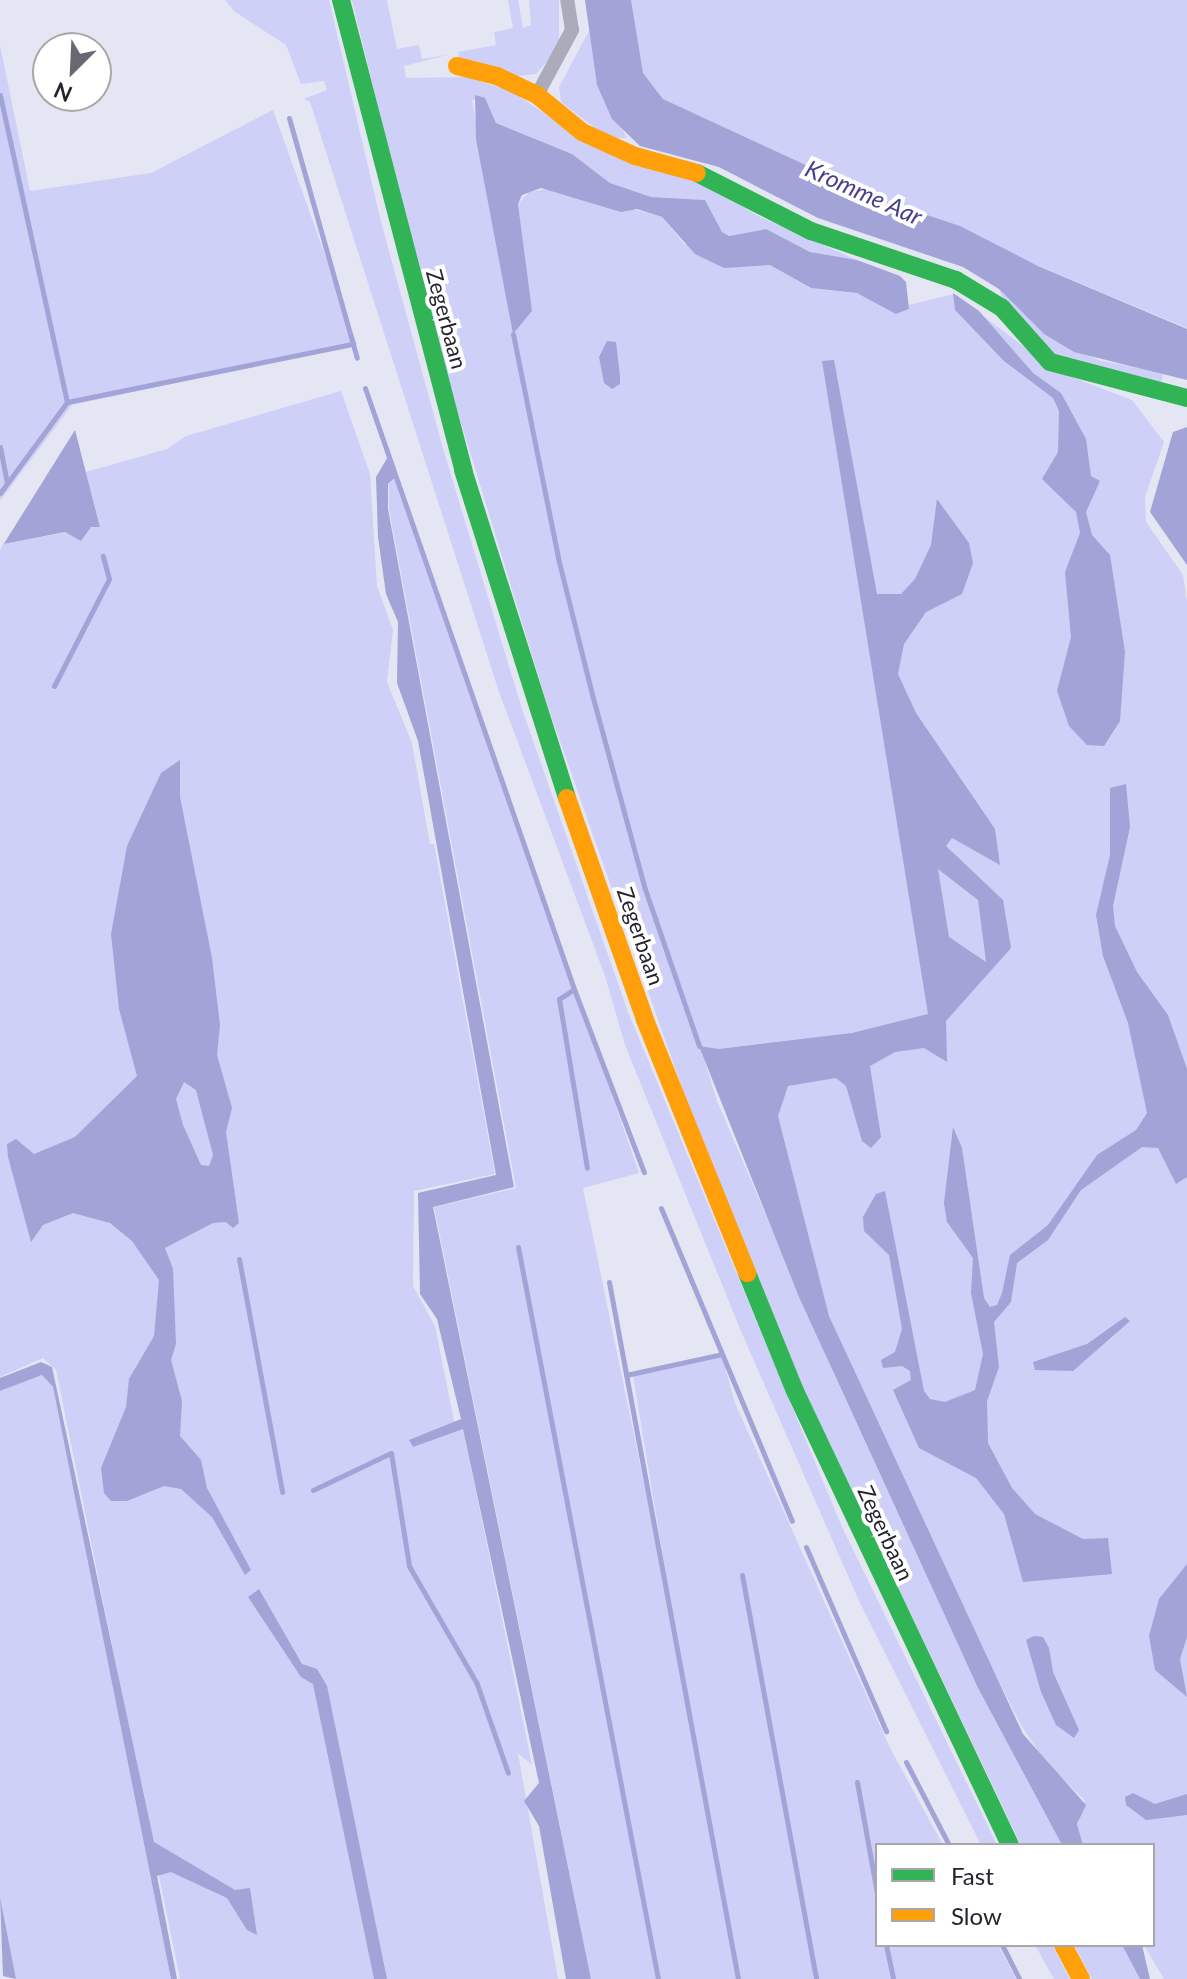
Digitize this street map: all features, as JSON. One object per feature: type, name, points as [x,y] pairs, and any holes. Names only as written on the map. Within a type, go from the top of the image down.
[{"type":"main road","name":"Zegerbaan","points":[[341,0],[393,214],[468,485],[541,725],[650,1034],[795,1391],[1009,1843]]},
{"type":"main road","points":[[457,66],[497,76],[537,95],[582,132],[635,156],[709,176],[811,231],[956,280],[1002,308],[1050,362],[1073,372],[1187,398]]},
{"type":"main road","points":[[1064,1947],[1081,1979]]},
{"type":"street","points":[[537,95],[572,30],[567,0]]},
{"type":"shaded area","points":[[225,0],[329,0],[381,222],[444,452],[522,709],[628,1012],[842,1527],[996,1843],[980,1843],[859,1601],[740,1329],[625,1045],[605,976],[499,692],[310,102],[304,99],[327,90],[324,81],[301,84],[286,45],[235,12]]},
{"type":"shaded area","points":[[352,0],[387,0],[397,49],[419,45],[422,59],[451,54],[404,66],[406,78],[467,77],[513,92],[586,142],[702,182],[758,216],[857,260],[810,252],[766,229],[729,236],[722,232],[705,200],[651,197],[610,183],[572,154],[496,123],[485,98],[472,100],[513,333],[531,311],[518,204],[529,192],[555,188],[662,217],[684,244],[749,266],[770,265],[810,288],[857,293],[892,309],[954,294],[1056,371],[1132,400],[1164,442],[1145,497],[1146,522],[1183,575],[1187,601],[1187,1979],[1164,1979],[1145,1947],[1155,1947],[1155,1843],[1081,1843],[1075,1833],[1085,1801],[1046,1762],[1022,1727],[936,1558],[829,1316],[815,1270],[700,1046],[717,1101],[833,1372],[978,1688],[1061,1843],[1020,1843],[744,1264],[548,707],[433,331]]},
{"type":"shaded area","points":[[508,0],[518,0],[523,28],[531,25],[529,0],[559,0],[559,48],[536,74],[516,76],[460,61],[458,52],[496,45],[494,32],[513,28]]},
{"type":"shaded area","points":[[585,0],[631,0],[643,73],[663,99],[879,199],[960,226],[1038,266],[1187,329],[1187,380],[1074,352],[1044,334],[999,289],[963,267],[818,218],[719,167],[640,146],[612,119],[597,85]]},
{"type":"shaded area","points":[[623,0],[1187,0],[1187,328],[879,199],[663,99],[643,73]]},
{"type":"shaded area","points":[[591,27],[597,85],[627,138],[608,138],[561,102],[559,87]]},
{"type":"shaded area","points":[[0,45],[30,191],[151,173],[273,110],[357,344],[72,405],[0,501]]},
{"type":"shaded area","points":[[475,95],[485,98],[496,123],[572,154],[610,183],[651,197],[705,200],[722,232],[729,236],[766,229],[810,252],[857,260],[900,276],[906,282],[909,309],[896,314],[857,293],[811,288],[770,265],[724,268],[695,254],[662,217],[637,209],[621,212],[541,188],[522,195],[518,204],[532,311],[513,334],[476,139]]},
{"type":"shaded area","points":[[999,289],[1044,334],[1101,361],[1164,371],[1160,387],[1049,354],[1010,317]]},
{"type":"shaded area","points":[[953,293],[979,311],[1033,373],[1061,393],[1086,439],[1091,476],[1100,481],[1086,512],[1092,535],[1110,555],[1125,652],[1120,721],[1104,746],[1087,745],[1069,726],[1057,691],[1071,637],[1065,572],[1080,533],[1076,512],[1042,479],[1058,452],[1059,411],[1053,398],[1004,361],[955,310]]},
{"type":"shaded area","points":[[607,341],[616,342],[620,376],[620,384],[612,389],[604,383],[599,357]]},
{"type":"shaded area","points":[[834,360],[877,594],[901,594],[915,579],[931,545],[937,499],[969,543],[973,563],[962,594],[926,612],[904,644],[898,674],[916,713],[995,829],[1000,865],[952,838],[946,846],[1003,900],[1011,948],[946,1021],[947,1062],[924,1048],[895,1052],[870,1066],[881,1137],[871,1148],[862,1141],[846,1086],[836,1078],[788,1086],[778,1116],[829,1316],[1023,1734],[1086,1805],[1077,1824],[1082,1843],[1061,1843],[978,1688],[799,1297],[699,1046],[719,1049],[852,1033],[928,1014],[822,361]],"holes":[[[938,869],[978,900],[986,962],[949,937]]]},
{"type":"shaded area","points":[[341,391],[370,474],[377,586],[393,630],[387,682],[412,743],[430,844],[434,844],[495,1174],[414,1191],[413,1286],[435,1326],[456,1431],[463,1429],[532,1765],[518,1753],[558,1979],[180,1979],[56,1370],[43,1358],[0,1377],[0,550],[4,544],[100,526],[86,472],[167,449],[186,436]]},
{"type":"shaded area","points":[[1187,427],[1187,565],[1150,512],[1173,432]]},
{"type":"shaded area","points":[[75,430],[100,527],[91,527],[81,541],[65,532],[4,544],[0,550]]},
{"type":"shaded area","points":[[389,455],[397,476],[388,484],[388,509],[514,1187],[433,1207],[591,1979],[566,1979],[539,1826],[524,1801],[539,1783],[463,1429],[413,1447],[409,1440],[461,1419],[437,1319],[420,1294],[418,1193],[496,1175],[418,741],[397,683],[398,622],[386,594],[378,537],[376,477]]},
{"type":"shaded area","points":[[397,477],[639,1173],[583,1188],[679,1653],[633,1376],[722,1356],[735,1403],[890,1748],[942,1843],[875,1843],[875,1947],[999,1947],[1016,1979],[591,1979],[434,1207],[516,1188],[389,509],[389,484]]},
{"type":"shaded area","points":[[180,760],[180,797],[212,958],[220,1025],[217,1055],[232,1108],[226,1132],[239,1223],[233,1228],[226,1222],[213,1223],[165,1248],[173,1269],[176,1344],[171,1360],[182,1401],[180,1436],[201,1460],[207,1488],[251,1570],[245,1575],[212,1517],[181,1489],[164,1486],[127,1501],[111,1501],[104,1493],[101,1468],[126,1407],[129,1379],[154,1336],[159,1280],[132,1241],[110,1223],[73,1213],[43,1225],[31,1242],[8,1157],[7,1144],[16,1139],[34,1154],[75,1137],[137,1076],[119,1009],[111,934],[127,846],[161,773]],"holes":[[[184,1082],[196,1090],[213,1155],[209,1166],[201,1165],[183,1125],[176,1099]]]},
{"type":"shaded area","points":[[1126,784],[1130,827],[1113,906],[1115,926],[1137,972],[1168,1015],[1187,1069],[1187,1177],[1176,1184],[1158,1148],[1142,1147],[1081,1190],[1048,1240],[1017,1263],[1011,1302],[994,1322],[999,1367],[987,1401],[988,1443],[1012,1488],[1035,1514],[1083,1539],[1108,1538],[1112,1574],[1023,1582],[1004,1514],[976,1478],[919,1448],[893,1390],[911,1380],[910,1371],[902,1366],[883,1368],[881,1360],[895,1352],[902,1329],[889,1255],[864,1231],[863,1217],[876,1194],[885,1191],[924,1391],[930,1399],[945,1402],[975,1390],[983,1354],[971,1293],[973,1258],[947,1222],[944,1203],[953,1127],[962,1148],[984,1298],[990,1307],[997,1305],[1002,1293],[1010,1255],[1048,1225],[1097,1155],[1136,1130],[1147,1113],[1128,1023],[1103,956],[1096,915],[1110,855],[1110,788]]},
{"type":"shaded area","points":[[1125,1317],[1130,1321],[1073,1371],[1035,1370],[1033,1362],[1087,1344]]},
{"type":"shaded area","points":[[41,1362],[52,1367],[154,1842],[235,1890],[250,1888],[257,1935],[247,1930],[227,1898],[171,1872],[157,1876],[177,1979],[171,1979],[53,1387],[42,1375],[0,1391],[0,1378]]},
{"type":"shaded area","points":[[42,1375],[53,1387],[171,1979],[16,1979],[0,1897],[0,1391]]},
{"type":"shaded area","points":[[1187,1564],[1187,1637],[1180,1659],[1187,1697],[1155,1670],[1149,1636],[1159,1599]]},
{"type":"shaded area","points":[[259,1589],[302,1664],[317,1669],[327,1686],[387,1979],[374,1979],[313,1684],[301,1677],[248,1597]]},
{"type":"shaded area","points":[[1034,1636],[1043,1637],[1049,1648],[1053,1672],[1079,1730],[1074,1738],[1056,1725],[1041,1692],[1026,1640]]},
{"type":"shaded area","points":[[1133,1793],[1155,1804],[1187,1794],[1187,1815],[1146,1820],[1126,1805],[1125,1797]]},
{"type":"shaded area","points":[[0,1897],[16,1979],[3,1976]]},
{"type":"shaded area","points":[[1036,1947],[1053,1947],[1070,1979],[1054,1979]]},
{"type":"shaded area","points":[[1075,1947],[1123,1947],[1140,1979],[1092,1979]]},
{"type":"shaded area","points":[[1123,1947],[1142,1947],[1150,1979],[1140,1979]]},
{"type":"waterway","points":[[0,95],[67,402],[353,344]]},
{"type":"waterway","points":[[289,118],[357,358]]},
{"type":"waterway","points":[[513,334],[558,558],[593,698],[645,889],[699,1046]]},
{"type":"waterway","points":[[365,388],[574,989],[644,1172]]},
{"type":"waterway","points":[[0,493],[67,402]]},
{"type":"waterway","points":[[0,447],[7,482]]},
{"type":"waterway","points":[[54,686],[109,579],[103,556]]},
{"type":"waterway","points":[[574,989],[559,999],[587,1168]]},
{"type":"waterway","points":[[661,1208],[792,1521]]},
{"type":"waterway","points":[[518,1247],[658,1979]]},
{"type":"waterway","points":[[239,1259],[282,1492]]},
{"type":"waterway","points":[[609,1282],[738,1979]]},
{"type":"waterway","points":[[626,1375],[722,1354]]},
{"type":"waterway","points":[[313,1490],[391,1453],[409,1566],[477,1684],[508,1773]]},
{"type":"waterway","points":[[806,1547],[886,1731]]},
{"type":"waterway","points":[[742,1575],[816,1979]]},
{"type":"waterway","points":[[906,1762],[948,1843]]},
{"type":"waterway","points":[[857,1782],[875,1882]]},
{"type":"waterway","points":[[886,1947],[893,1979]]},
{"type":"waterway","points":[[1003,1947],[1019,1979]]},
{"type":"traffic: fast","points":[[341,0],[463,470],[567,798]]},
{"type":"traffic: fast","points":[[697,173],[811,231],[956,280],[1002,308],[1050,362],[1187,398]]},
{"type":"traffic: fast","points":[[747,1273],[795,1391],[1009,1843]]},
{"type":"traffic: slow","points":[[457,66],[497,76],[537,95],[582,132],[635,156],[697,173]]},
{"type":"traffic: slow","points":[[567,798],[645,1020],[747,1273]]},
{"type":"traffic: slow","points":[[1064,1947],[1081,1979]]},
{"type":"water label","name":"Kromme Aar","points":[[864,192]]}]
